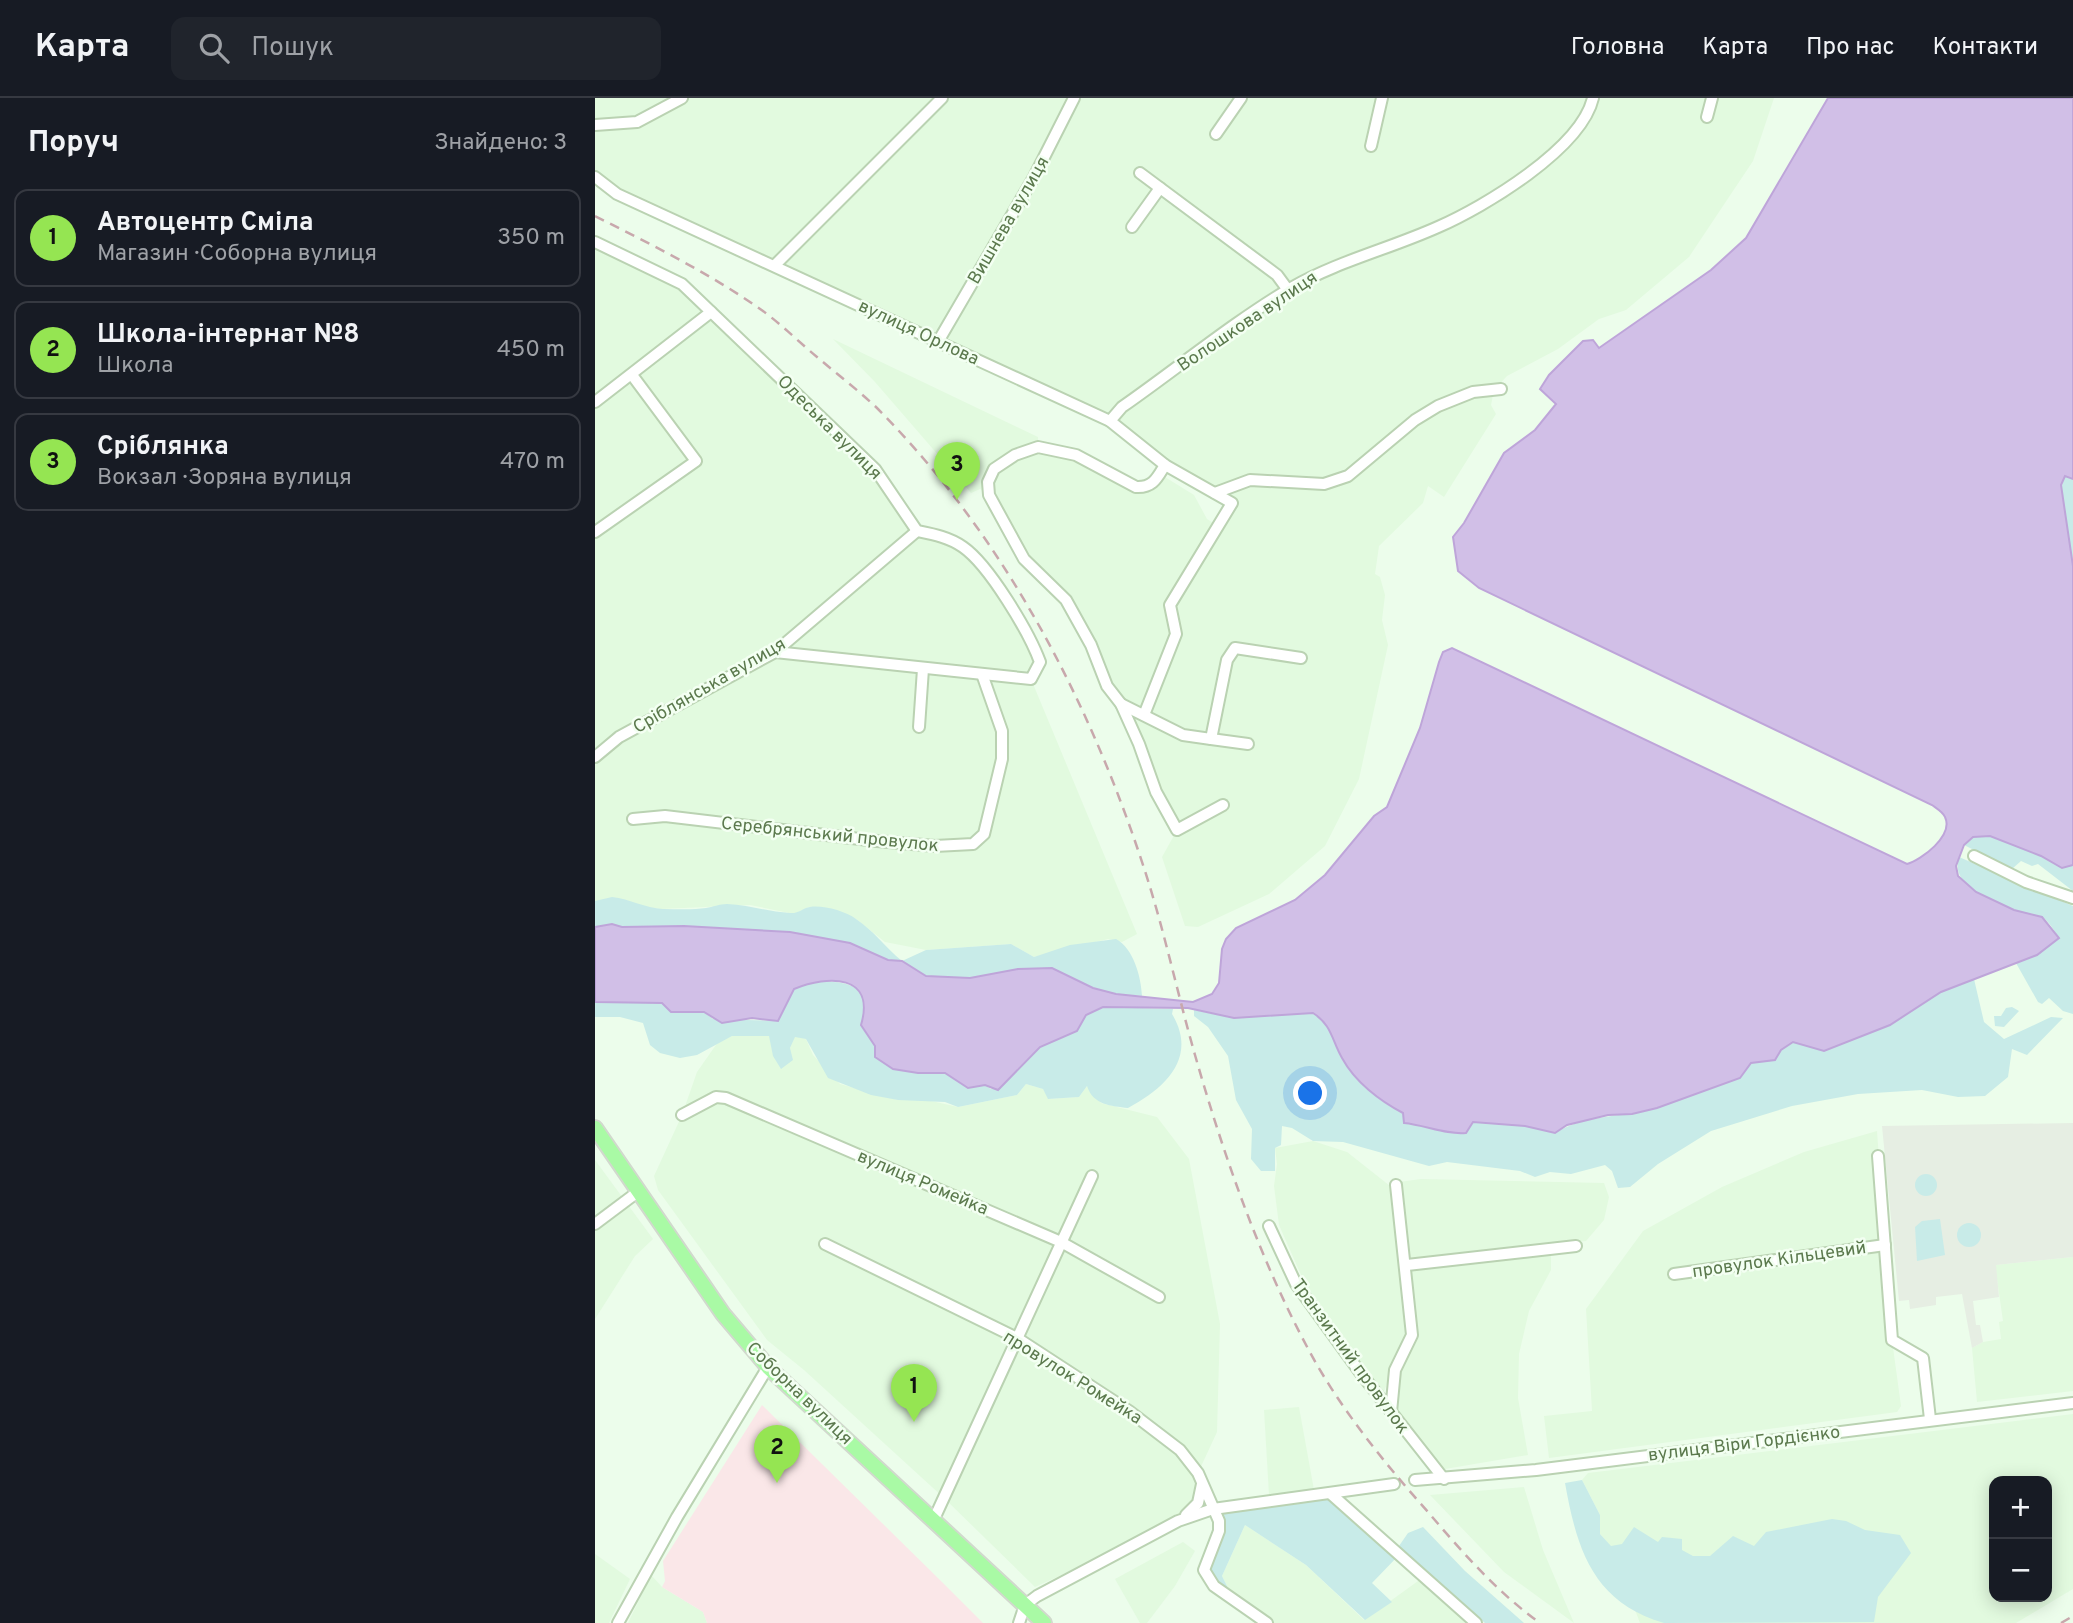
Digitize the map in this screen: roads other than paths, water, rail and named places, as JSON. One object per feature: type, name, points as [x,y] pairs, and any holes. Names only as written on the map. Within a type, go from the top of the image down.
[{"type":"main road","name":"Соборна вулиця","points":[[595,1128],[723,1314],[768,1367],[1044,1623]]},
{"type":"street","points":[[595,125],[637,122],[682,98]]},
{"type":"street","points":[[775,265],[942,98]]},
{"type":"street","name":"Вишнева вулиця","points":[[939,340],[1034,177],[1074,98]]},
{"type":"street","points":[[1216,134],[1241,98]]},
{"type":"street","points":[[1371,146],[1382,98]]},
{"type":"street","name":"Волошкова вулиця","points":[[1110,421],[1122,407],[1288,290],[1324,269],[1439,227],[1474,208],[1564,146],[1582,124],[1593,98]]},
{"type":"street","points":[[1707,117],[1712,98]]},
{"type":"street","points":[[1140,173],[1277,275],[1288,290]]},
{"type":"street","name":"вулиця Орлова","points":[[595,177],[617,194],[1110,421],[1165,465],[1233,503],[1170,606],[1176,634],[1144,715]]},
{"type":"street","points":[[1132,227],[1160,188]]},
{"type":"street","name":"Одеська вулиця","points":[[595,242],[682,284],[875,469],[917,531]]},
{"type":"street","points":[[595,402],[711,312]]},
{"type":"street","points":[[595,532],[696,461],[632,374]]},
{"type":"street","points":[[1215,493],[1250,480],[1324,484],[1348,476],[1415,420],[1438,406],[1473,392],[1501,389]]},
{"type":"street","points":[[1165,465],[1155,482],[1146,487],[1136,487],[1084,458],[1038,447],[1015,455],[994,469],[988,482],[989,495],[1024,559],[1066,600],[1091,645],[1107,686],[1121,704],[1156,792],[1177,830],[1223,805]]},
{"type":"street","points":[[775,652],[1031,679],[1040,663],[1036,650],[984,565],[962,546],[942,536],[917,531]]},
{"type":"street","name":"Сріблянська вулиця","points":[[595,757],[619,737],[775,652],[917,531]]},
{"type":"street","points":[[1211,739],[1227,660],[1235,648],[1301,658]]},
{"type":"street","points":[[919,727],[923,669]]},
{"type":"street","name":"Серебрянський провулок","points":[[633,819],[665,816],[877,841],[935,846],[972,844],[984,834],[1002,759],[1002,731],[982,674]]},
{"type":"street","points":[[1121,704],[1184,735],[1248,744]]},
{"type":"street","points":[[1974,856],[2026,882],[2073,898]]},
{"type":"street","name":"вулиця Ромейка","points":[[683,1115],[716,1097],[726,1098],[1062,1242],[1159,1297]]},
{"type":"street","points":[[1878,1156],[1892,1340],[1923,1358],[1930,1419]]},
{"type":"street","points":[[934,1519],[1092,1176]]},
{"type":"street","points":[[1391,1412],[1390,1390],[1395,1370],[1412,1335],[1407,1265],[1396,1185]]},
{"type":"street","points":[[595,1224],[639,1192]]},
{"type":"street","name":"Транзитний провулок","points":[[1269,1226],[1296,1284],[1444,1479]]},
{"type":"street","name":"провулок Ромейка","points":[[825,1244],[1017,1338],[1157,1431],[1180,1450],[1202,1482],[1213,1509]]},
{"type":"street","name":"провулок Кільцевий","points":[[1674,1274],[1885,1245]]},
{"type":"street","points":[[1407,1265],[1576,1246]]},
{"type":"street","points":[[618,1623],[768,1367]]},
{"type":"street","name":"вулиця Віри Гордієнко","points":[[1415,1480],[1444,1479],[2073,1403]]},
{"type":"street","points":[[1178,1521],[1198,1503],[1202,1482]]},
{"type":"street","points":[[1019,1623],[1025,1605],[1178,1521],[1213,1509],[1394,1484]]},
{"type":"street","points":[[1331,1494],[1476,1623]]},
{"type":"street","points":[[1213,1509],[1220,1525],[1203,1570],[1221,1592],[1267,1623]]},
{"type":"street","points":[[626,1623],[636,1590]]},
{"type":"railway","points":[[595,216],[681,260],[743,297],[777,322],[877,408],[922,457],[964,510],[1002,565],[1069,682],[1122,805],[1151,891],[1219,1134],[1247,1213],[1297,1328],[1329,1385],[1383,1459],[1481,1571],[1540,1623]]},
{"type":"railway","points":[[2061,1623],[2073,1616]]},
{"type":"place","name":"Сріблянка","points":[[957,500]]},
{"type":"place","name":"Автоцентр Сміла","points":[[914,1422]]},
{"type":"place","name":"Школа-інтернат №8","points":[[777,1483]]}]
